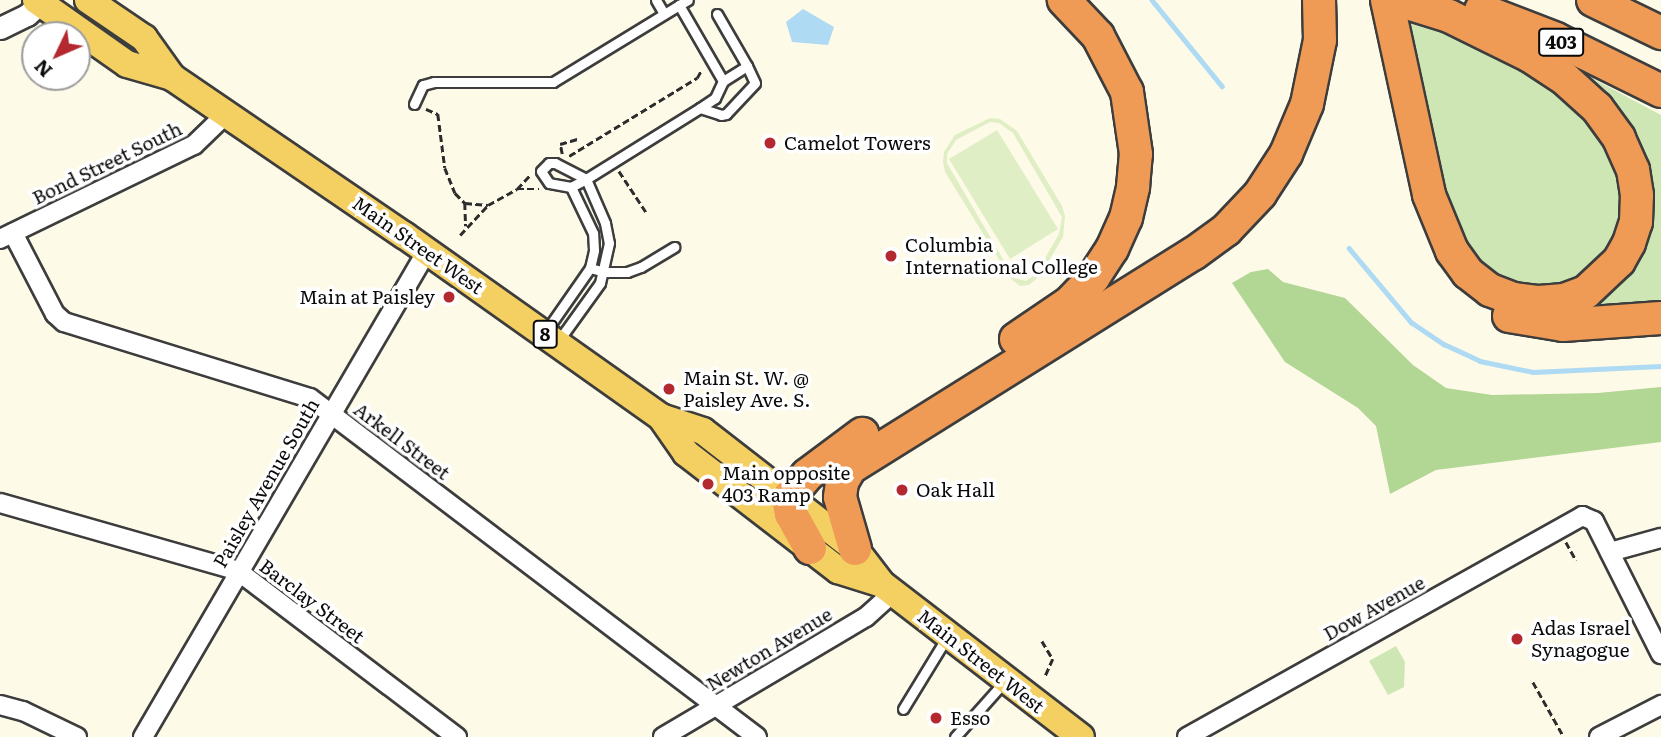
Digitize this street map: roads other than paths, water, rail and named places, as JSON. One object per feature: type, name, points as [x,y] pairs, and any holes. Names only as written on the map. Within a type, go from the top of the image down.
[{"type":"highway","points":[[810,548],[791,514],[788,498],[807,475],[865,432],[1042,323],[1069,303],[1093,278],[1112,249],[1126,218],[1133,187],[1136,154],[1134,123],[1127,92],[1109,55],[1098,36],[1064,0]]},
{"type":"highway","points":[[855,549],[844,515],[840,489],[845,475],[858,461],[1194,254],[1226,230],[1250,206],[1278,168],[1302,121],[1312,90],[1320,40],[1319,0]]},
{"type":"highway","points":[[1370,0],[1389,48],[1429,195],[1452,251],[1468,273],[1490,290],[1513,299],[1539,302],[1564,300],[1587,292],[1605,277],[1629,243],[1636,222],[1637,195],[1633,170],[1619,138],[1597,108],[1565,79],[1500,39],[1449,16],[1398,0]]},
{"type":"highway","points":[[1387,0],[1389,48],[1413,200],[1433,251],[1459,285],[1489,307],[1511,317],[1535,322],[1563,325],[1661,318]]},
{"type":"highway","name":"403","points":[[1457,0],[1556,39],[1661,92]]},
{"type":"highway","name":"403","points":[[1593,0],[1661,33]]},
{"type":"main road","name":"Main Street West","points":[[88,0],[144,38],[172,77]]},
{"type":"main road","name":"Main Street West","points":[[38,1],[127,64],[172,77],[427,251],[661,417],[703,431],[855,549],[888,589],[1081,737]]},
{"type":"main road","name":"Main Street West","points":[[661,417],[686,453],[838,570],[888,589]]},
{"type":"street","points":[[0,28],[27,15],[38,1]]},
{"type":"street","name":"Bond Street South","points":[[6,236],[194,145],[226,114]]},
{"type":"street","name":"Arkell Street","points":[[6,236],[55,314],[64,322],[310,398],[757,737]]},
{"type":"street","name":"Paisley Avenue South","points":[[143,737],[427,251]]},
{"type":"street","name":"Barclay Street","points":[[0,503],[238,571],[457,737]]},
{"type":"street","name":"Dow Avenue","points":[[1187,737],[1582,516],[1594,521],[1610,552]]},
{"type":"street","points":[[1661,538],[1610,552],[1661,654]]},
{"type":"street","name":"Newton Avenue","points":[[663,737],[866,617],[888,589]]},
{"type":"street","points":[[0,705],[23,711],[78,737]]},
{"type":"street","points":[[1599,737],[1661,705]]},
{"type":"lane","points":[[656,0],[664,14]]},
{"type":"lane","points":[[414,104],[423,85],[434,82],[553,82],[688,0]]},
{"type":"lane","points":[[678,5],[723,81]]},
{"type":"lane","points":[[700,108],[726,114],[755,83],[717,14]]},
{"type":"lane","points":[[551,338],[605,272],[609,243],[606,223],[586,179],[555,163],[544,166],[541,171],[545,180],[571,187],[586,179],[715,98],[723,81],[747,66]]},
{"type":"lane","points":[[551,338],[590,268],[593,233],[571,187]]},
{"type":"lane","points":[[590,268],[605,272],[627,272],[642,267],[674,247]]},
{"type":"lane","points":[[902,709],[948,635]]},
{"type":"lane","points":[[955,737],[1005,680]]},
{"type":"water","points":[[803,9],[834,27],[828,45],[792,42],[786,22]]},
{"type":"waterway","points":[[1152,0],[1222,86]]},
{"type":"waterway","points":[[1349,248],[1411,322],[1444,344],[1480,361],[1533,372],[1661,366]]},
{"type":"place","name":"Camelot Towers","points":[[770,143]]},
{"type":"place","name":"Columbia International College","points":[[891,256]]},
{"type":"place","name":"Main at Paisley","points":[[449,297]]},
{"type":"place","name":"Main St. W. @ Paisley Ave. S.","points":[[669,389]]},
{"type":"place","name":"Main opposite 403 Ramp","points":[[708,484]]},
{"type":"place","name":"Oak Hall","points":[[902,490]]},
{"type":"place","name":"Adas Israel Synagogue","points":[[1517,639]]},
{"type":"place","name":"Esso","points":[[936,718]]}]
